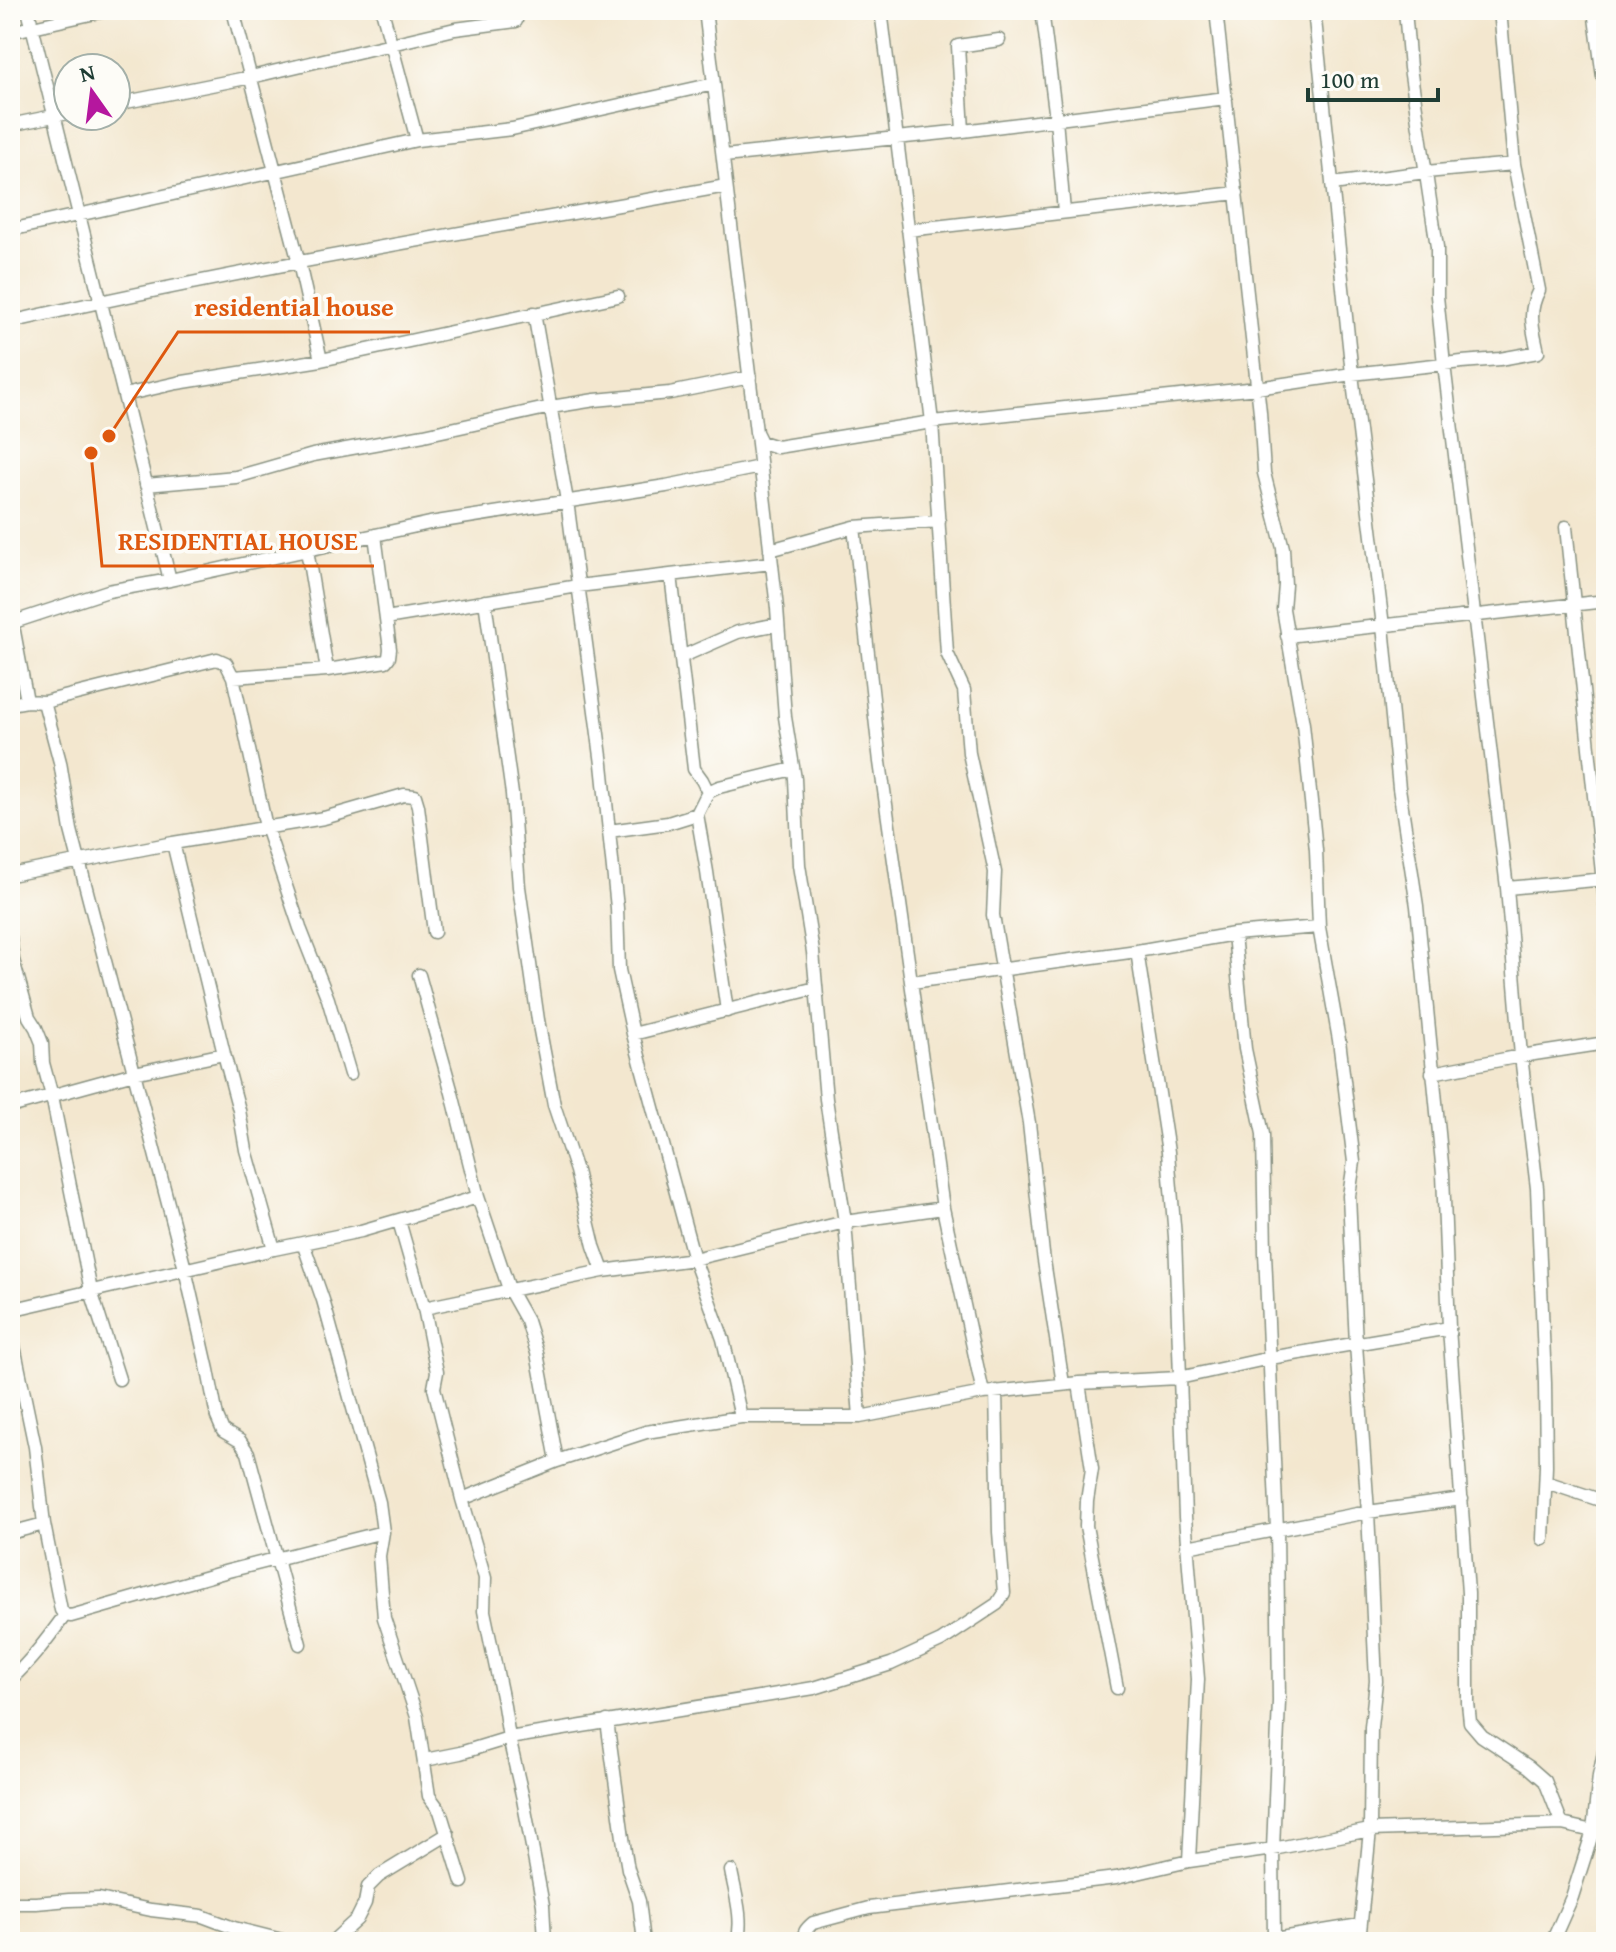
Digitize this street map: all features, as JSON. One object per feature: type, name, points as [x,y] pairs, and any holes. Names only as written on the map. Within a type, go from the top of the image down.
[{"type":"street","points":[[28,10],[52,108]]},
{"type":"street","points":[[10,32],[109,10]]},
{"type":"street","points":[[233,10],[321,360]]},
{"type":"street","points":[[382,10],[417,140]]},
{"type":"street","points":[[705,10],[771,556],[785,717],[793,769],[799,865],[816,988],[826,1099],[845,1222],[860,1417]]},
{"type":"street","points":[[881,10],[932,422],[947,653],[964,690],[969,753],[995,872],[993,915],[1029,1123],[1043,1254],[1063,1384]]},
{"type":"street","points":[[1042,10],[1064,212]]},
{"type":"street","points":[[1216,10],[1264,473],[1283,548],[1283,609],[1303,724],[1316,850],[1319,927],[1339,1040],[1354,1162],[1349,1196],[1376,1681],[1371,1727],[1370,1830],[1359,1942]]},
{"type":"street","points":[[1314,10],[1399,788],[1417,906],[1443,1174],[1449,1328],[1468,1593],[1470,1722],[1482,1736],[1545,1781],[1562,1824]]},
{"type":"street","points":[[1405,10],[1410,68],[1437,247],[1437,296],[1444,364],[1507,888],[1521,1056],[1537,1188],[1545,1368],[1543,1539]]},
{"type":"street","points":[[756,432],[761,442],[777,447],[932,422],[1257,388],[1538,352],[1531,317],[1532,302],[1539,290],[1514,164],[1500,10]]},
{"type":"street","points":[[1594,10],[1603,77]]},
{"type":"street","points":[[132,101],[251,77],[455,29],[516,21]]},
{"type":"street","points":[[963,131],[958,46],[999,40]]},
{"type":"street","points":[[10,230],[417,140],[512,129],[714,84]]},
{"type":"street","points":[[724,156],[963,131],[1226,98]]},
{"type":"street","points":[[10,125],[52,116]]},
{"type":"street","points":[[58,132],[170,580]]},
{"type":"street","points":[[1332,184],[1514,164]]},
{"type":"street","points":[[10,322],[100,301],[299,263],[726,186]]},
{"type":"street","points":[[908,230],[1237,193]]},
{"type":"street","points":[[124,395],[177,383],[321,360],[618,296]]},
{"type":"street","points":[[534,313],[567,501],[602,764],[617,908],[619,970],[633,1034],[694,1259],[723,1339],[741,1417]]},
{"type":"street","points":[[146,485],[236,477],[313,455],[551,407],[670,393],[750,377]]},
{"type":"street","points":[[27,701],[13,626],[17,621],[108,591],[430,523],[666,486],[760,467]]},
{"type":"street","points":[[386,618],[578,586],[671,575],[771,556],[854,527],[939,521]]},
{"type":"street","points":[[425,1760],[509,1738],[814,1688],[891,1664],[941,1641],[997,1604],[1004,1593],[989,1392],[943,1208],[880,762],[854,527]]},
{"type":"street","points":[[1566,527],[1606,911]]},
{"type":"street","points":[[233,677],[327,670],[386,661],[390,649],[375,535]]},
{"type":"street","points":[[307,550],[327,670]]},
{"type":"street","points":[[671,575],[694,769],[708,792]]},
{"type":"street","points":[[485,601],[512,794],[519,887],[538,1020],[554,1105],[576,1171],[603,1271]]},
{"type":"street","points":[[1287,636],[1606,601]]},
{"type":"street","points":[[681,657],[738,632],[778,624]]},
{"type":"street","points":[[10,704],[44,702],[217,659],[226,663],[233,677],[266,827],[328,999],[350,1074]]},
{"type":"street","points":[[44,702],[60,762],[71,830],[185,1269],[217,1417],[223,1431],[240,1441],[248,1453],[300,1644]]},
{"type":"street","points":[[727,1011],[697,814],[708,792],[793,769]]},
{"type":"street","points":[[10,875],[324,818],[404,795],[415,796],[434,932]]},
{"type":"street","points":[[609,831],[668,823],[697,814]]},
{"type":"street","points":[[173,843],[239,1110],[246,1150],[274,1249]]},
{"type":"street","points":[[1507,888],[1604,879]]},
{"type":"street","points":[[912,982],[1137,951],[1234,934],[1319,927]]},
{"type":"street","points":[[1234,934],[1245,1049],[1263,1134],[1277,1529],[1279,1701],[1273,1849],[1274,1939]]},
{"type":"street","points":[[10,937],[29,1017],[42,1043],[43,1063],[91,1291],[119,1379]]},
{"type":"street","points":[[1137,951],[1168,1152],[1175,1237],[1187,1547],[1198,1679],[1189,1861]]},
{"type":"street","points":[[419,975],[478,1197],[509,1289],[527,1321],[537,1353],[557,1461]]},
{"type":"street","points":[[633,1034],[816,988]]},
{"type":"street","points":[[1432,1073],[1606,1043]]},
{"type":"street","points":[[10,1107],[134,1073],[224,1054]]},
{"type":"street","points":[[10,1310],[361,1231],[478,1197]]},
{"type":"street","points":[[424,1308],[603,1271],[694,1259],[845,1222],[943,1208]]},
{"type":"street","points":[[399,1221],[424,1308],[437,1372],[434,1388],[485,1578],[484,1611],[543,1905],[545,1942]]},
{"type":"street","points":[[303,1243],[323,1300],[379,1502],[383,1532],[379,1556],[384,1618],[417,1717],[429,1796],[440,1811],[462,1882]]},
{"type":"street","points":[[10,1327],[35,1447],[44,1524],[61,1610],[65,1615],[71,1616],[228,1571],[383,1532]]},
{"type":"street","points":[[462,1499],[557,1461],[646,1432],[741,1417],[860,1417],[989,1392],[1063,1384],[1179,1378],[1270,1358],[1449,1328]]},
{"type":"street","points":[[1079,1383],[1092,1469],[1086,1526],[1117,1688]]},
{"type":"street","points":[[1546,1482],[1606,1502]]},
{"type":"street","points":[[1187,1547],[1368,1512],[1462,1499]]},
{"type":"street","points":[[10,1533],[44,1524]]},
{"type":"street","points":[[10,1680],[65,1615]]},
{"type":"street","points":[[607,1721],[625,1852],[639,1901],[644,1942]]},
{"type":"street","points":[[1552,1942],[1599,1832],[1599,1776],[1606,1743]]},
{"type":"street","points":[[804,1942],[806,1929],[813,1923],[869,1908],[1116,1878],[1189,1861],[1370,1830],[1562,1824],[1599,1832]]},
{"type":"street","points":[[332,1942],[357,1919],[368,1887],[379,1876],[448,1834]]},
{"type":"street","points":[[731,1871],[738,1910],[737,1942]]},
{"type":"street","points":[[10,1903],[99,1899],[202,1916],[234,1928],[290,1942]]},
{"type":"street","points":[[1256,1942],[1360,1925]]},
{"type":"street","points":[[234,1928],[235,1942]]},
{"type":"place","name":"residential house","points":[[109,436]]},
{"type":"place","name":"RESIDENTIAL HOUSE","points":[[91,453]]}]
